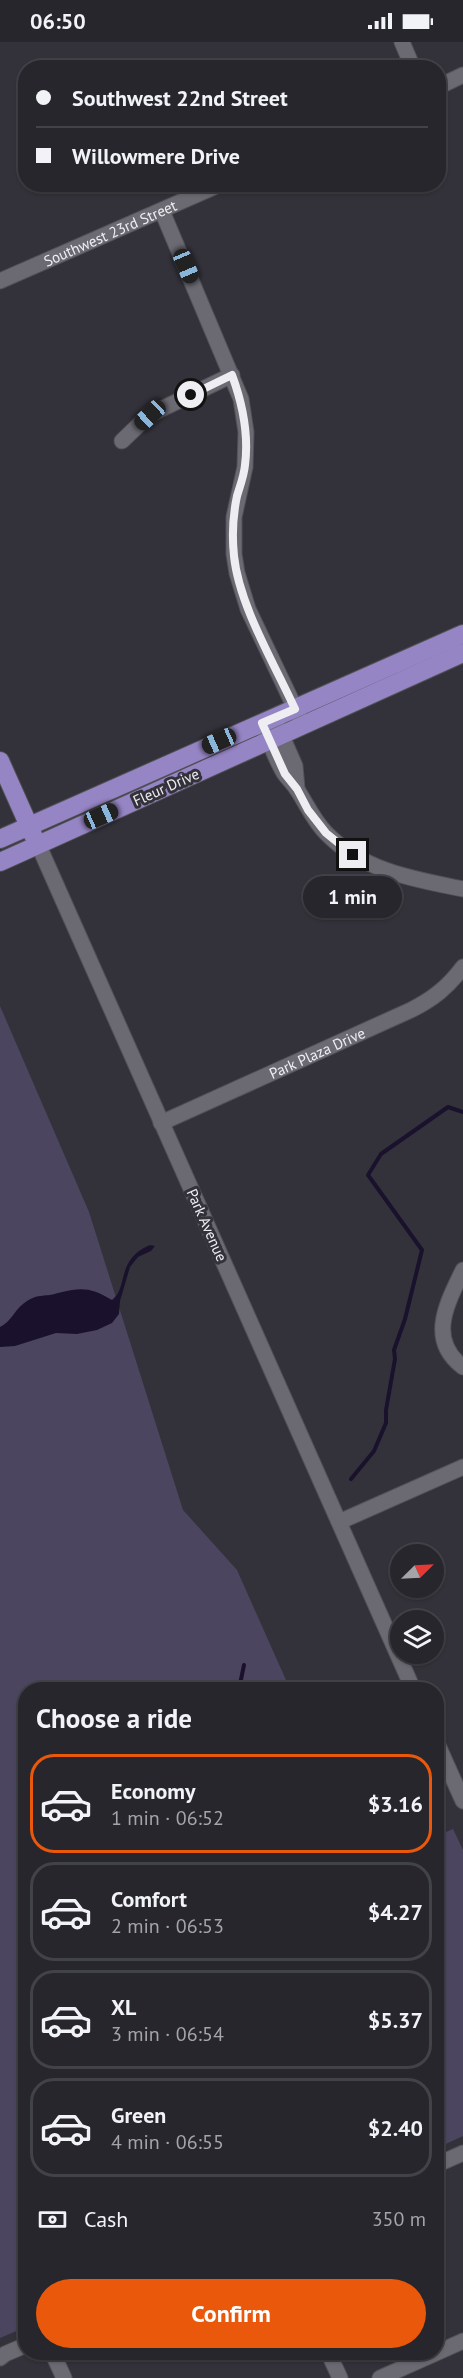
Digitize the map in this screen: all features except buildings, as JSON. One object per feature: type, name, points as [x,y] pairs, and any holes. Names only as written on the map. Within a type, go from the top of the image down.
[{"type":"main road","name":"Fleur Drive","points":[[0,862],[276,738],[299,717],[463,634]]},
{"type":"main road","name":"Fleur Drive","points":[[0,839],[268,720],[299,717],[463,653]]},
{"type":"main road","name":"Park Avenue","points":[[0,761],[38,844]]},
{"type":"street","points":[[402,42],[410,60]]},
{"type":"street","points":[[446,83],[463,75]]},
{"type":"street","name":"Southwest 23rd Street","points":[[0,281],[203,192]]},
{"type":"street","points":[[162,211],[241,399],[246,432],[245,466],[234,517],[234,555],[237,573],[248,609],[299,717]]},
{"type":"street","points":[[122,441],[150,415],[232,375]]},
{"type":"street","points":[[268,720],[276,738],[285,774],[326,833],[368,864],[400,877],[463,889]]},
{"type":"street","name":"Park Avenue","points":[[38,844],[410,1682]]},
{"type":"street","name":"Park Plaza Drive","points":[[161,1123],[411,1010],[432,999],[450,984],[463,967]]},
{"type":"street","points":[[463,1270],[446,1306],[442,1327],[450,1353],[463,1367]]},
{"type":"street","points":[[339,1522],[463,1467]]},
{"type":"street","points":[[444,1759],[463,1801]]},
{"type":"street","points":[[444,2162],[463,2154]]},
{"type":"street","points":[[444,2349],[463,2341]]},
{"type":"street","points":[[2,2355],[18,2348]]},
{"type":"street","points":[[56,2360],[64,2378]]},
{"type":"street","points":[[332,2360],[340,2378]]},
{"type":"street","points":[[380,2378],[420,2360]]},
{"type":"shaded area","points":[[0,1006],[89,1212],[183,1510],[237,1570],[287,1682],[18,1682],[18,2330],[0,2338]]},
{"type":"shaded area","points":[[150,1245],[155,1246],[151,1251],[138,1257],[130,1267],[120,1301],[119,1314],[112,1323],[97,1330],[77,1334],[56,1333],[15,1346],[0,1347],[0,1327],[23,1304],[33,1298],[80,1289],[92,1290],[112,1300],[117,1295],[132,1258]]},
{"type":"shaded area","points":[[453,1829],[463,1850],[463,2136],[444,2145],[444,1833]]},
{"type":"waterway","points":[[351,1479],[374,1451],[386,1423],[386,1410],[395,1359],[394,1350],[405,1319],[422,1250],[368,1175],[381,1154],[448,1107],[463,1112]]},
{"type":"waterway","points":[[240,1682],[244,1665]]},
{"type":"route","points":[[191,395],[232,375],[241,399],[246,432],[245,466],[234,517],[234,555],[237,573],[248,609],[295,709],[262,723],[285,774],[297,789],[308,810],[326,833],[353,855]]}]
